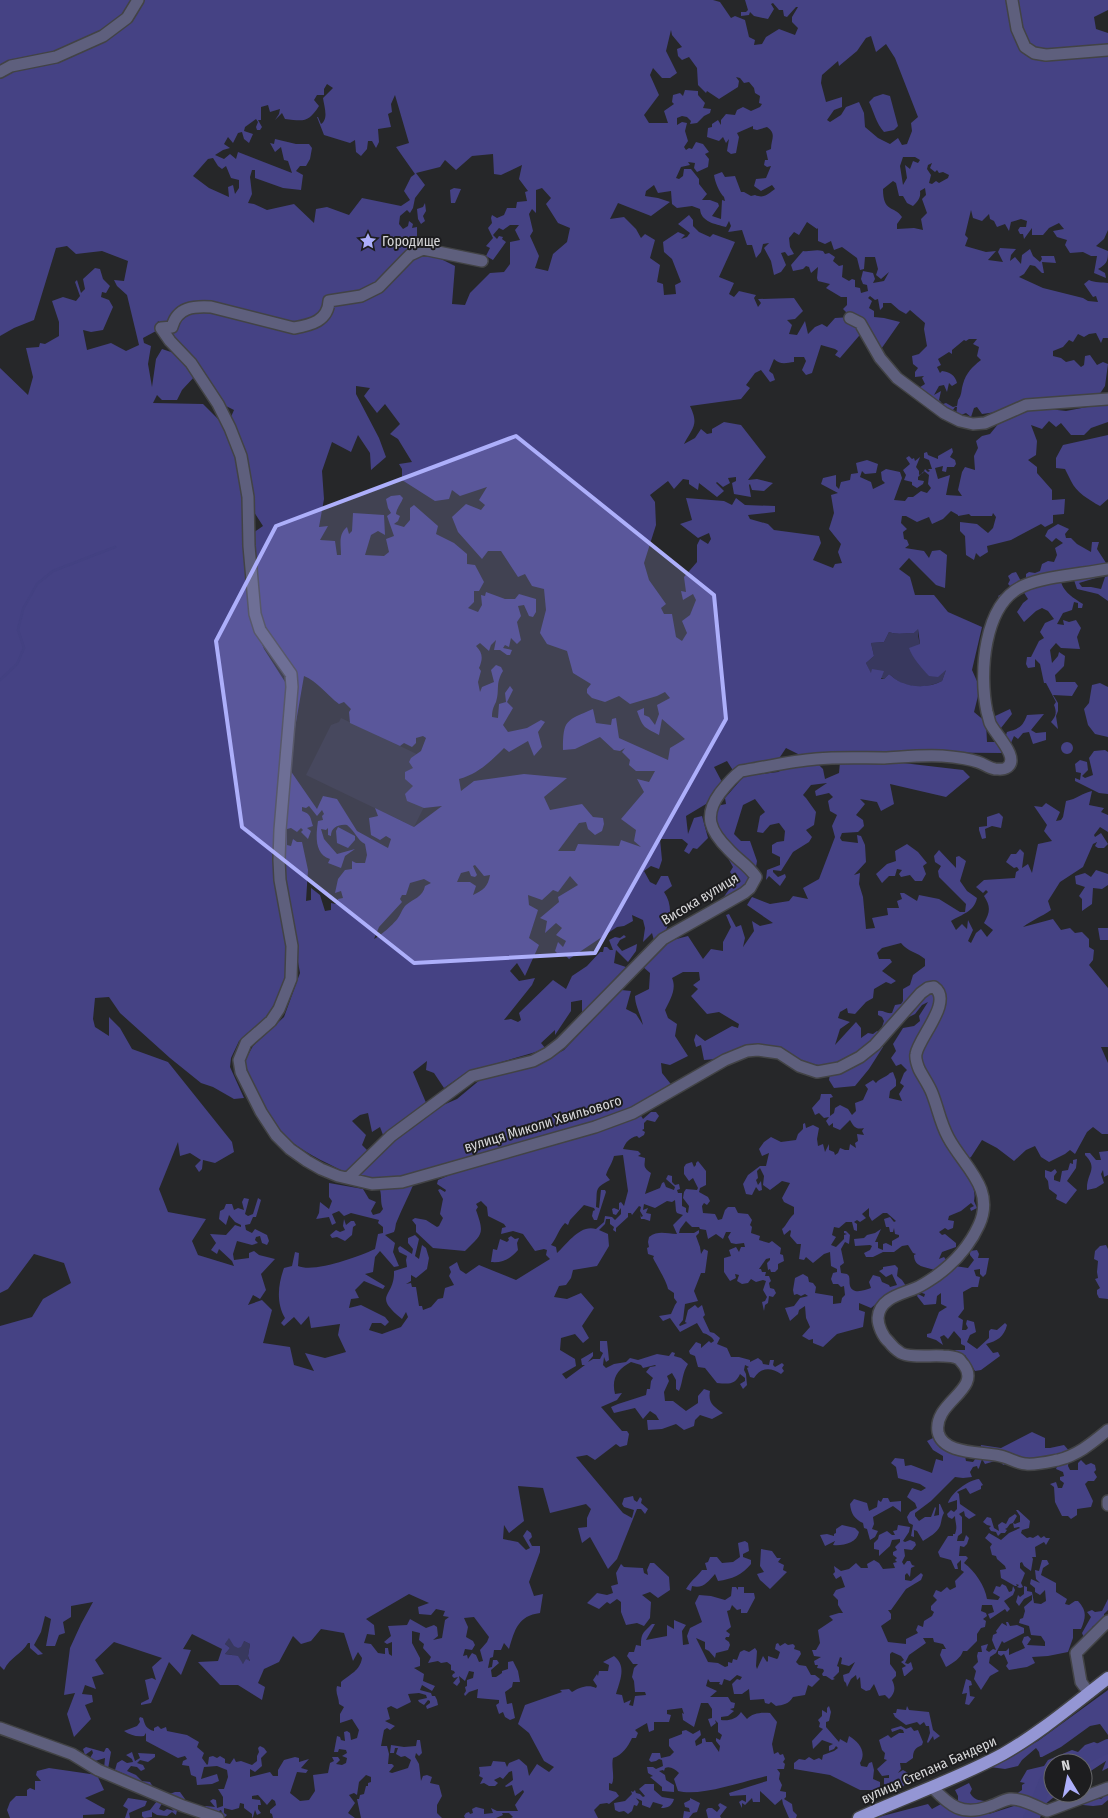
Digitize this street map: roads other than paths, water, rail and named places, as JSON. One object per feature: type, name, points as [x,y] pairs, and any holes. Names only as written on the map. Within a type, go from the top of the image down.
[{"type":"main road","name":"вулиця Степана Бандери","points":[[859,1818],[933,1788],[1003,1754],[1031,1737],[1108,1678]]},
{"type":"street","points":[[0,72],[11,66],[56,58],[103,36],[127,18],[138,0]]},
{"type":"street","points":[[1012,0],[1017,29],[1025,47],[1034,53],[1046,55],[1108,50]]},
{"type":"street","points":[[348,1178],[321,1169],[290,1149],[276,1135],[261,1112],[241,1072],[239,1060],[246,1043],[262,1031],[271,1021],[279,1009],[291,979],[292,946],[280,880],[279,860],[280,821],[292,687],[291,674],[260,630],[255,614],[249,546],[248,497],[241,456],[230,428],[208,388],[191,363],[170,342],[161,328],[172,327],[176,315],[188,307],[197,306],[211,307],[294,328],[306,326],[319,321],[325,315],[328,310],[329,301],[361,296],[378,287],[410,255],[423,249],[482,261]]},
{"type":"street","points":[[850,318],[860,324],[880,358],[897,378],[944,413],[960,421],[973,424],[985,423],[1026,405],[1108,399]]},
{"type":"street","name":"Висока вулиця","points":[[348,1178],[390,1136],[472,1076],[533,1060],[548,1053],[568,1036],[663,939],[750,888],[756,877],[749,867],[730,852],[716,835],[710,816],[711,807],[716,798],[732,778],[741,771],[816,758],[928,756],[960,758],[978,762],[992,769],[1001,770],[1007,767],[1011,762],[1010,756],[1006,746],[990,724],[986,710],[985,651],[996,612],[1004,600],[1023,586],[1038,581],[1108,570]]},
{"type":"street","name":"вулиця Миколи Хвильового","points":[[348,1178],[372,1184],[402,1182],[595,1127],[632,1113],[725,1060],[747,1051],[758,1050],[779,1053],[800,1066],[817,1072],[839,1068],[868,1051],[921,993],[928,988],[934,987],[940,997],[937,1011],[916,1052],[916,1060],[932,1094],[948,1138],[971,1169],[981,1189],[983,1212],[976,1231],[960,1255],[937,1275],[916,1288],[890,1299],[882,1306],[878,1319],[882,1334],[899,1352],[906,1355],[950,1356],[959,1359],[968,1372],[969,1378],[963,1389],[944,1408],[939,1417],[939,1434],[944,1442],[955,1449],[1002,1456],[1026,1464],[1060,1459],[1073,1454],[1084,1449],[1108,1430]]},
{"type":"street","points":[[1089,1692],[1081,1682],[1076,1653],[1108,1621]]},
{"type":"street","points":[[0,1728],[72,1754],[98,1770],[183,1806],[218,1818]]},
{"type":"street","points":[[933,1788],[948,1803],[964,1810],[980,1810],[1011,1799],[1026,1802],[1046,1814],[1108,1788]]},
{"type":"waterway","points":[[0,680],[17,664],[24,648],[18,630],[23,609],[37,584],[53,571],[115,547]]},
{"type":"waterway","points":[[1093,1753],[1108,1746]]},
{"type":"waterway","points":[[1030,1818],[1043,1789]]},
{"type":"place","name":"Городище","points":[[368,241]]}]
